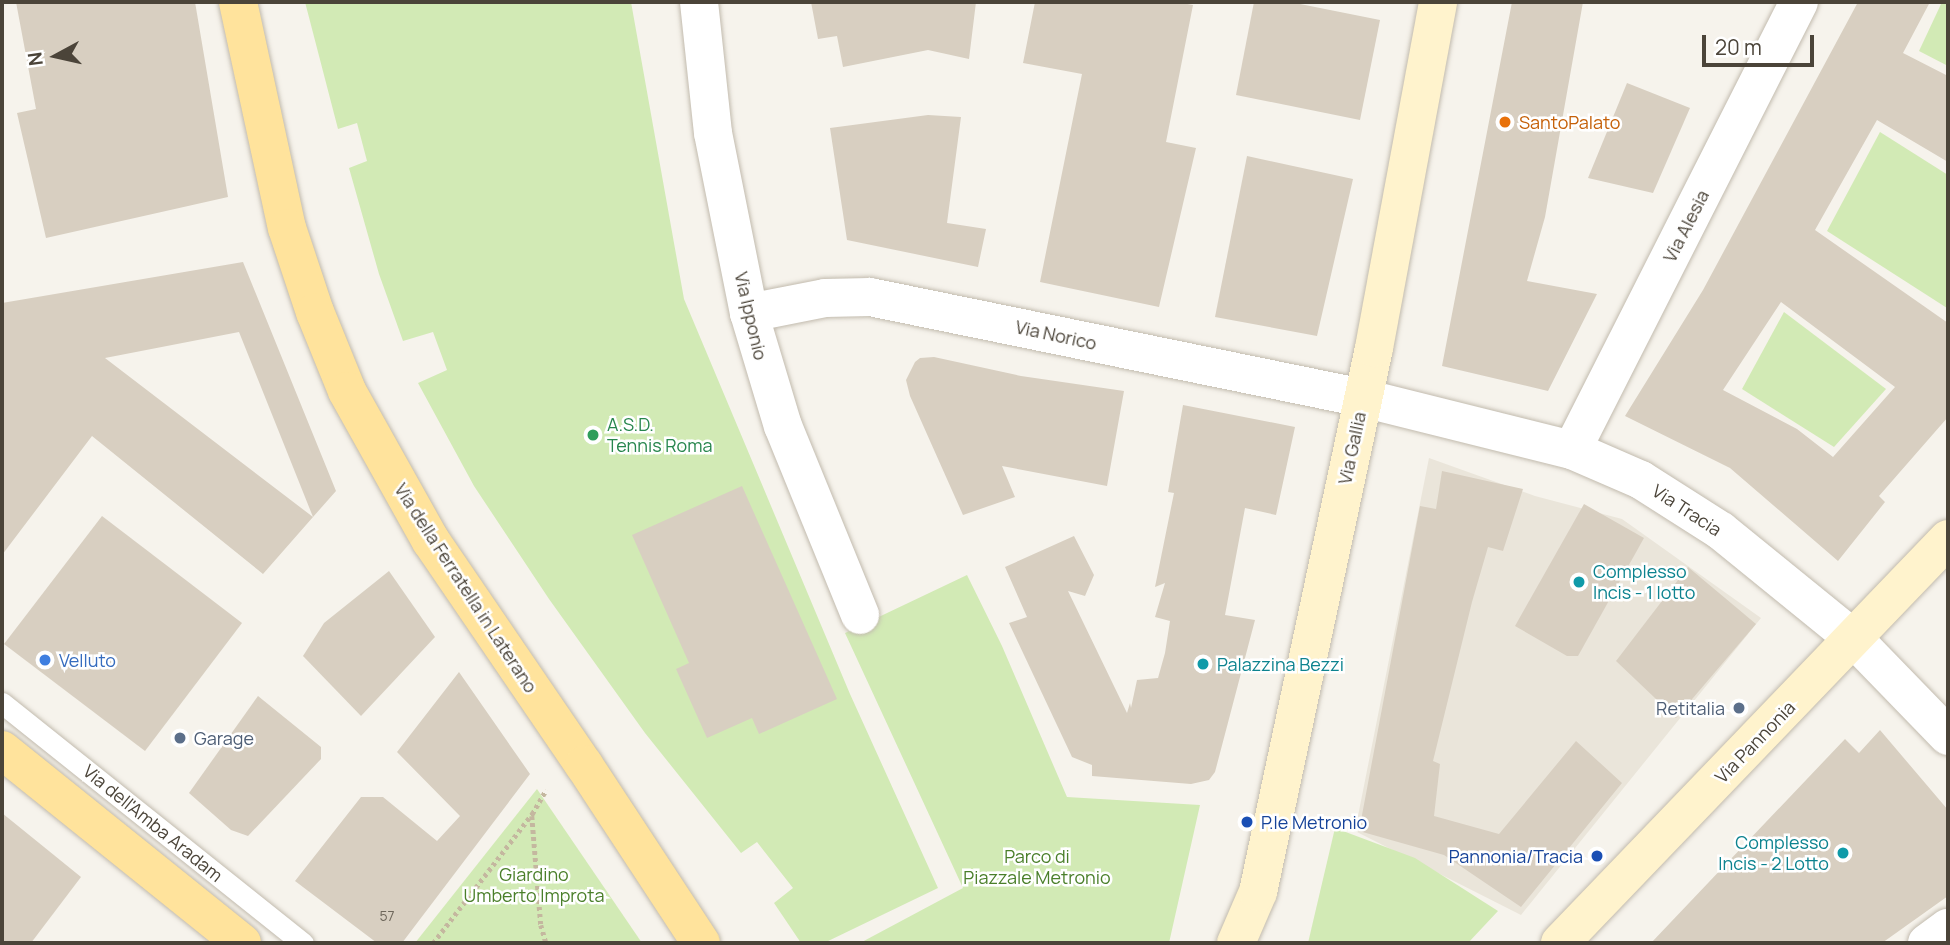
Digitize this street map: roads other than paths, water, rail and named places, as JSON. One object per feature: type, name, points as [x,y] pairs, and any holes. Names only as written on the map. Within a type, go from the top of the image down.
[{"type":"main road","name":"Via della Ferratella in Laterano","points":[[238,2],[287,229],[315,312],[347,391],[431,541],[584,765],[701,943]]},
{"type":"main road","name":"Via Gallia","points":[[1258,892],[1363,398],[1438,2]]},
{"type":"main road","name":"Via Pannonia","points":[[1560,943],[1948,539]]},
{"type":"main road","points":[[2,750],[242,943]]},
{"type":"main road","points":[[1236,943],[1258,892]]},
{"type":"main road","points":[[1258,892],[1263,943]]},
{"type":"street","name":"Via Ipponio","points":[[699,2],[713,133],[749,313],[783,426],[860,615]]},
{"type":"street","name":"Via Alesia","points":[[1572,450],[1799,2]]},
{"type":"street","name":"Via Norico","points":[[749,313],[825,298],[870,297],[1363,398]]},
{"type":"street","name":"Via Tracia","points":[[1363,398],[1572,450],[1641,480],[1702,517],[1854,639],[1948,736]]},
{"type":"street","points":[[1927,943],[1948,928]]},
{"type":"lane","name":"Via dell'Amba Aradam","points":[[2,703],[303,943]]},
{"type":"place","name":"SantoPalato","points":[[1505,122]]},
{"type":"place","name":"A.S.D. Tennis Roma","points":[[593,435]]},
{"type":"place","name":"Complesso Incis - 1 lotto","points":[[1579,582]]},
{"type":"place","name":"Velluto","points":[[45,660]]},
{"type":"place","name":"Palazzina Bezzi","points":[[1203,664]]},
{"type":"place","name":"Retitalia","points":[[1739,708]]},
{"type":"place","name":"Garage","points":[[180,738]]},
{"type":"place","name":"P.le Metronio","points":[[1247,822]]},
{"type":"place","name":"Complesso Incis - 2 Lotto","points":[[1843,853]]},
{"type":"place","name":"Pannonia/Tracia","points":[[1597,856]]},
{"type":"park label","name":"Parco di Piazzale Metronio","points":[[1037,867]]},
{"type":"park label","name":"Giardino Umberto Improta","points":[[534,885]]}]
